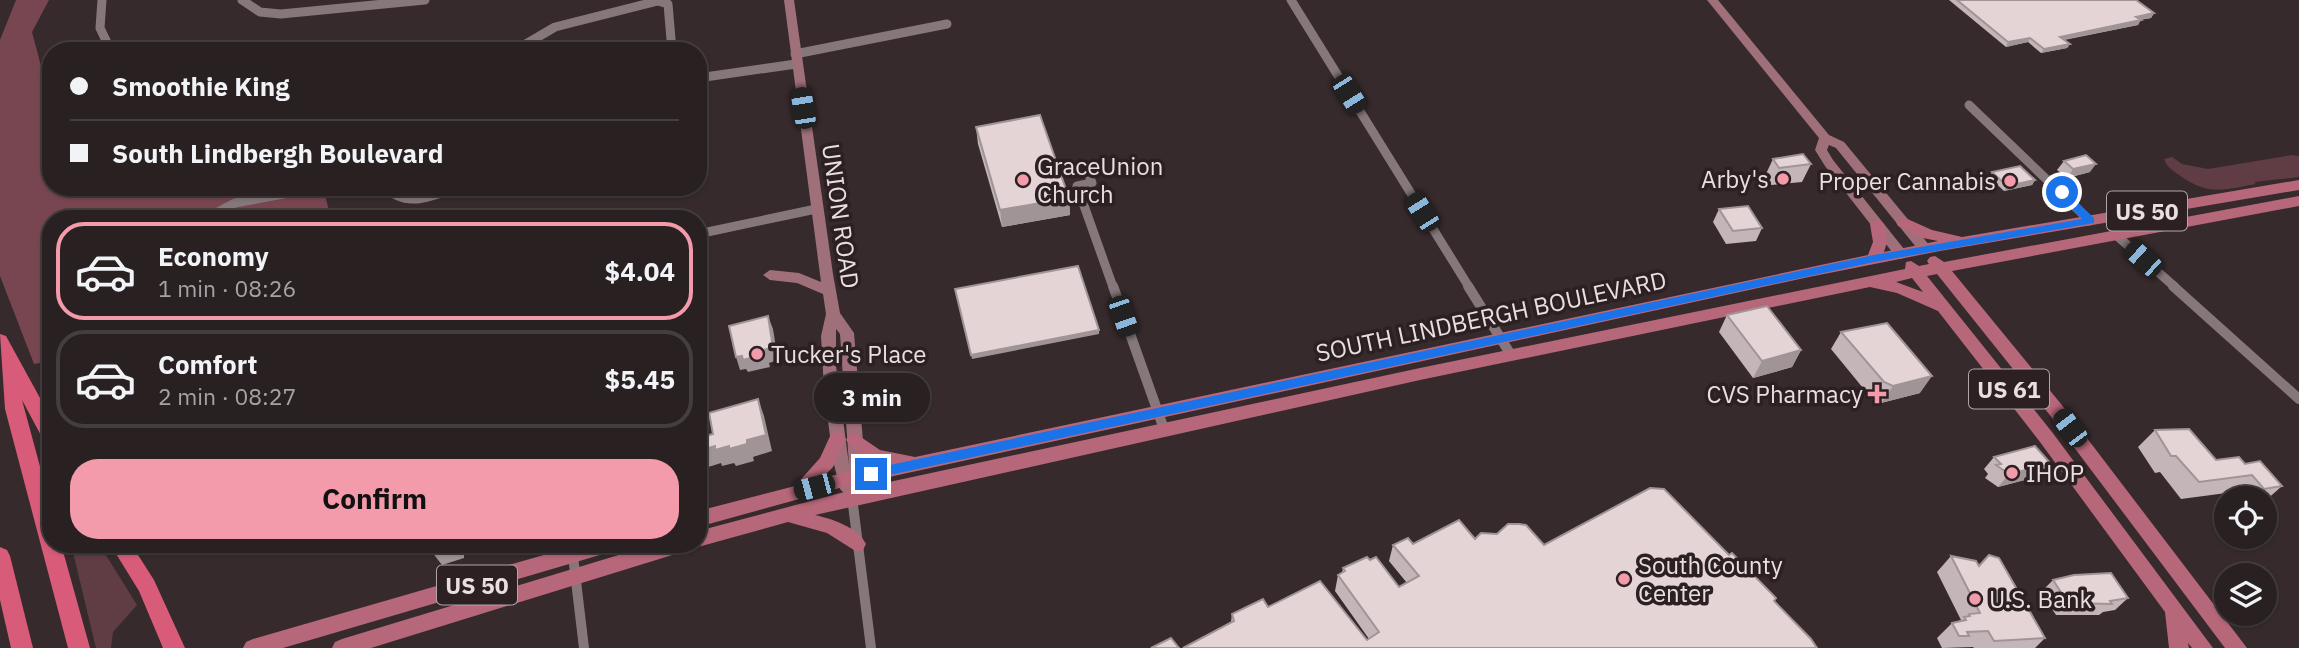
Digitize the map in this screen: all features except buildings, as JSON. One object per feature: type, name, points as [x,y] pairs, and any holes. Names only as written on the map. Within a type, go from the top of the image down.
[{"type":"highway","points":[[0,341],[42,420]]},
{"type":"highway","points":[[9,360],[15,409],[42,510]]},
{"type":"highway","points":[[53,553],[72,642]]},
{"type":"highway","points":[[126,553],[147,586],[174,648]]},
{"type":"highway","points":[[0,556],[22,648]]},
{"type":"main road","name":"UNION ROAD","points":[[789,0],[816,209],[833,314],[828,337],[846,439],[852,497]]},
{"type":"main road","points":[[1712,0],[1825,138],[1840,145],[1925,249]]},
{"type":"main road","points":[[1825,138],[1821,150],[1916,272]]},
{"type":"main road","name":"SOUTH LINDBERGH BOULEVARD","points":[[707,537],[852,497],[1502,339],[1874,258],[2299,185]]},
{"type":"main road","name":"SOUTH LINDBERGH BOULEVARD","points":[[707,517],[850,478],[918,463],[1161,421],[1511,355],[1916,272],[2299,201]]},
{"type":"main road","points":[[1903,222],[1928,234],[1966,242]]},
{"type":"main road","points":[[1874,258],[1880,242],[1877,224]]},
{"type":"main road","name":"US 61","points":[[1925,249],[2055,409],[2237,648]]},
{"type":"main road","points":[[1965,298],[1965,275],[1971,262]]},
{"type":"main road","name":"US 61","points":[[1916,272],[2046,437],[2203,648]]},
{"type":"main road","points":[[770,275],[799,278],[829,291]]},
{"type":"main road","points":[[1870,282],[1900,288],[1944,308]]},
{"type":"main road","points":[[797,492],[820,472],[846,439],[877,456],[918,463]]},
{"type":"main road","points":[[788,514],[814,519],[857,544]]},
{"type":"main road","name":"US 50","points":[[253,648],[580,553]]},
{"type":"main road","name":"US 50","points":[[342,648],[653,553]]},
{"type":"main road","points":[[2173,607],[2179,648]]},
{"type":"street","points":[[102,0],[100,28],[107,42]]},
{"type":"street","points":[[242,0],[246,6],[260,12],[281,14],[422,0]]},
{"type":"street","points":[[1291,0],[1511,355]]},
{"type":"street","points":[[529,42],[555,27],[648,3],[668,4],[671,42]]},
{"type":"street","points":[[707,76],[947,24]]},
{"type":"street","points":[[1969,105],[2090,221]]},
{"type":"street","points":[[1089,175],[1092,183],[1077,186],[1161,421]]},
{"type":"street","points":[[223,210],[262,196]]},
{"type":"street","points":[[392,196],[422,199],[431,196]]},
{"type":"street","points":[[707,231],[816,209]]},
{"type":"street","points":[[2116,236],[2299,399]]},
{"type":"street","name":"UNION ROAD","points":[[852,497],[871,648]]},
{"type":"street","points":[[573,555],[583,648]]},
{"type":"shaded area","points":[[16,0],[49,0],[32,32],[42,70],[42,196],[325,196],[329,210],[42,210],[42,363],[34,364],[0,276],[0,40]]},
{"type":"shaded area","points":[[2299,156],[2299,177],[2216,190],[2189,182],[2170,168],[2164,159],[2172,157],[2182,164],[2208,169]]},
{"type":"shaded area","points":[[73,553],[105,553],[137,605],[113,632],[111,648],[96,648]]},
{"type":"place","name":"Arby's","points":[[1783,179]]},
{"type":"place","name":"GraceUnion Church","points":[[1023,180]]},
{"type":"place","name":"Proper Cannabis","points":[[2010,181]]},
{"type":"place","name":"Tucker's Place","points":[[757,354]]},
{"type":"place","name":"CVS Pharmacy","points":[[1877,394]]},
{"type":"place","name":"IHOP","points":[[2012,473]]},
{"type":"place","name":"South County Center","points":[[1624,579]]},
{"type":"place","name":"U.S. Bank","points":[[1975,599]]},
{"type":"route","points":[[871,474],[1874,258],[2090,221],[2062,192]]}]
